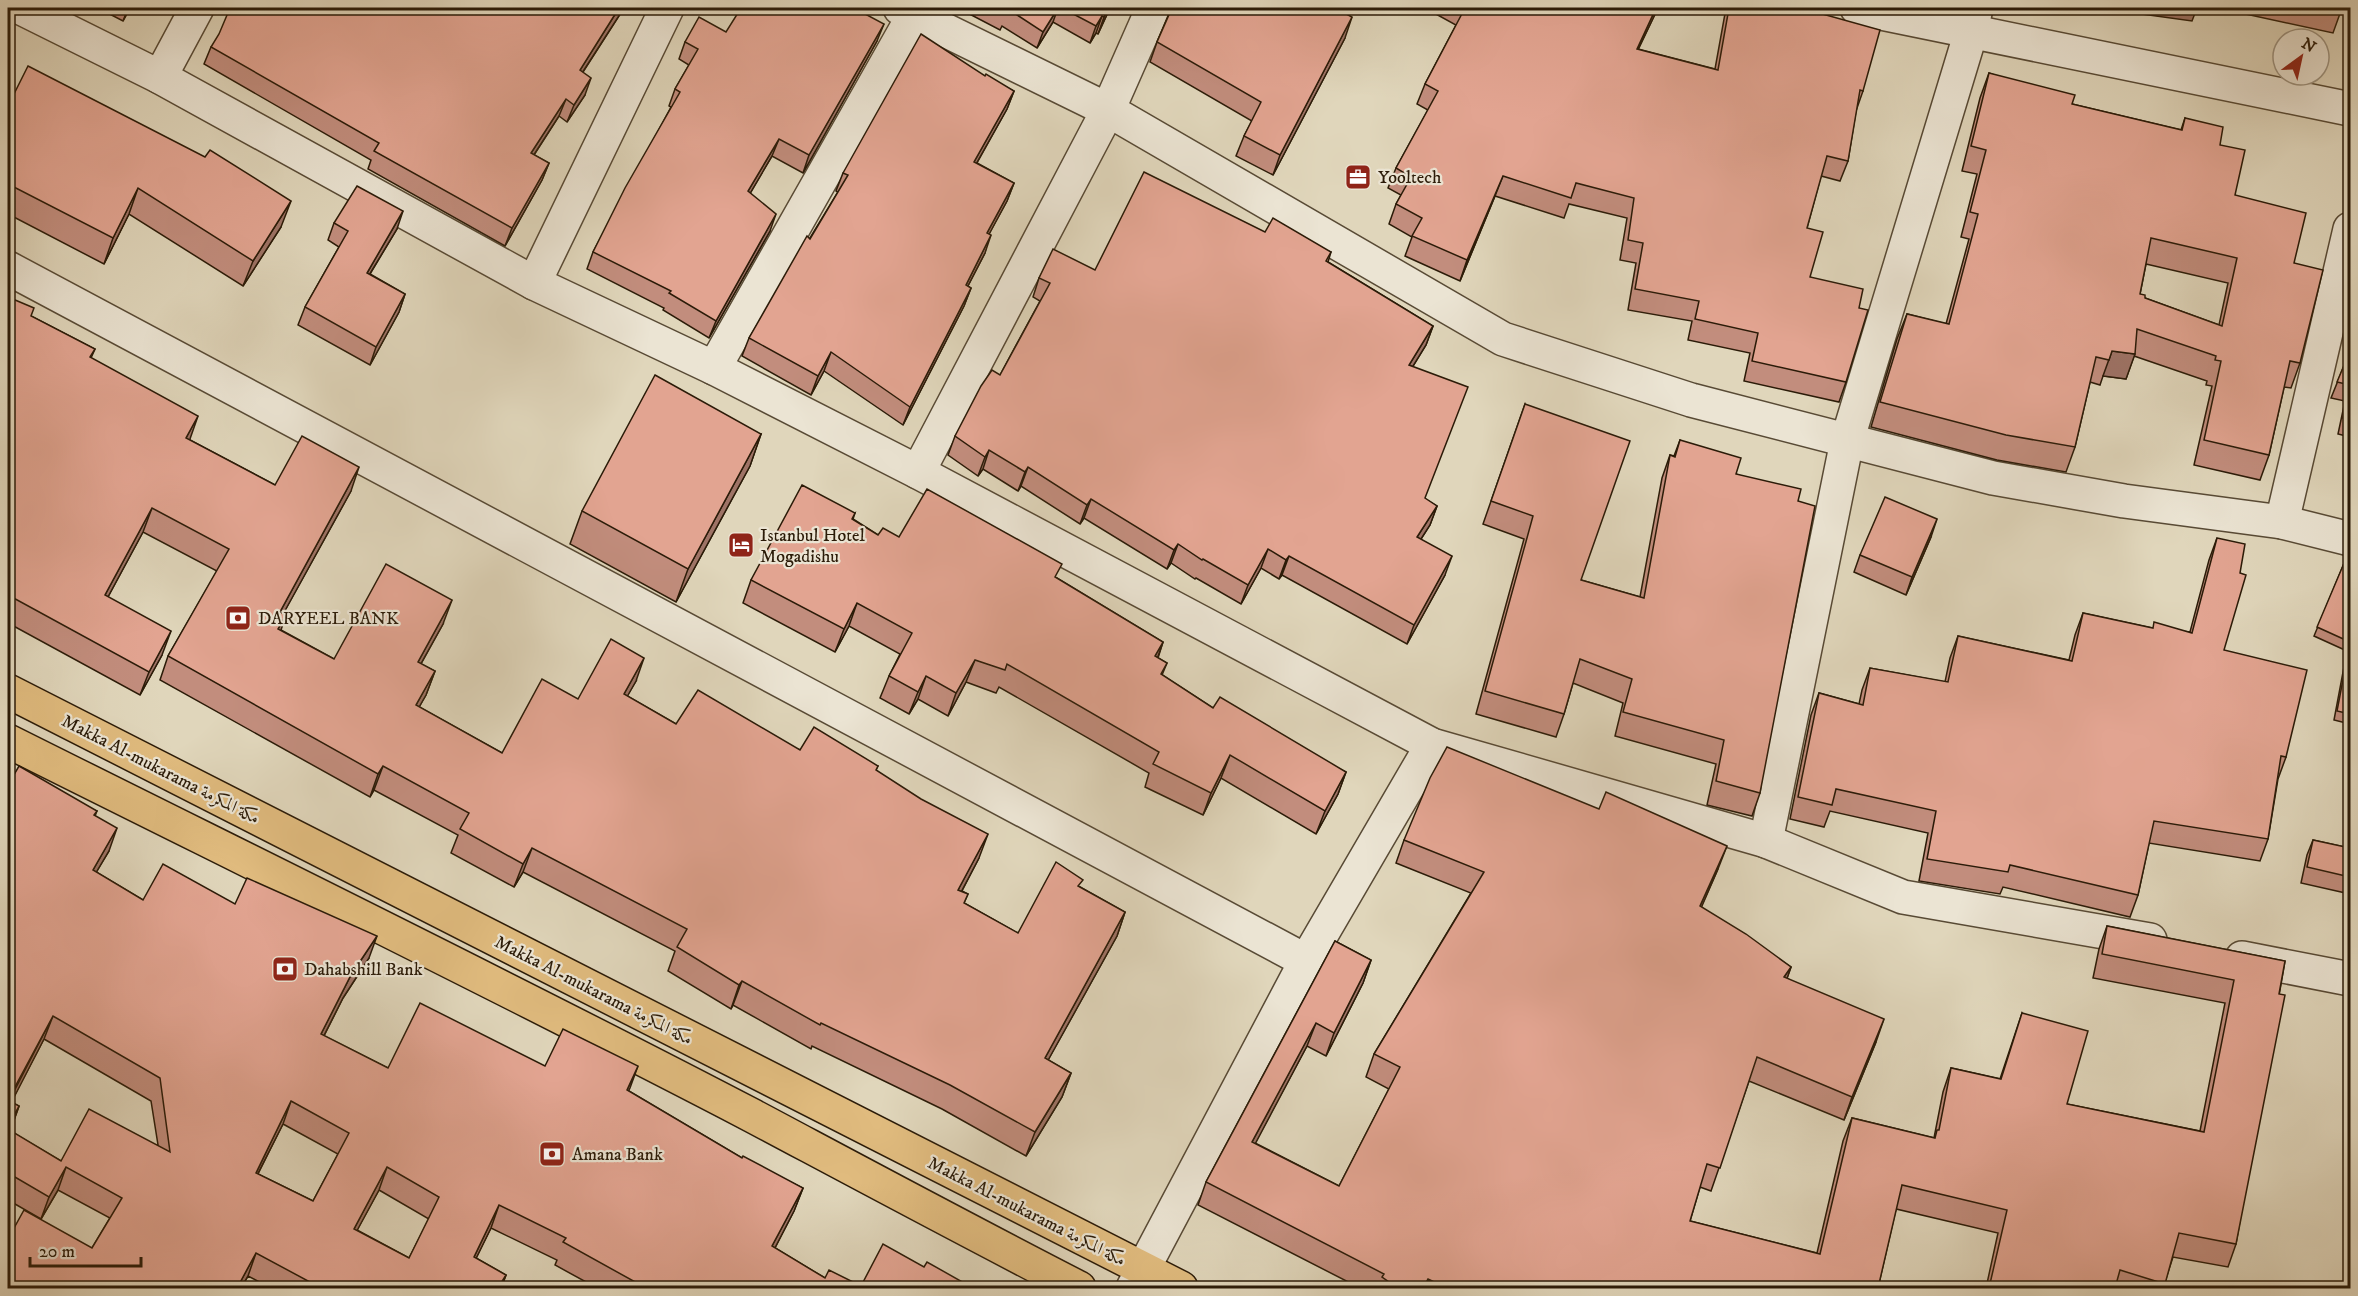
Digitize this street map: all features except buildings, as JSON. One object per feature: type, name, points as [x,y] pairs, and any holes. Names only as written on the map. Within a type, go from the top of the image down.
[{"type":"highway","name":"Makka Al-mukarama مكة المكرمة","points":[[8,692],[1138,1279],[1181,1288]]},
{"type":"highway","points":[[8,741],[461,967],[1079,1288]]},
{"type":"street","points":[[21,8],[160,77],[534,283],[714,368],[918,472],[1432,745],[1766,841],[1903,897],[2180,946]]},
{"type":"street","points":[[160,77],[197,8]]},
{"type":"street","points":[[534,283],[667,8]]},
{"type":"street","points":[[918,472],[1108,110],[1153,8]]},
{"type":"street","points":[[1857,8],[1974,20],[2350,109]]},
{"type":"street","points":[[714,368],[907,11],[1108,110],[1503,339],[1690,400],[1993,478],[2124,501],[2282,522],[2350,539]]},
{"type":"street","points":[[1766,841],[1847,441],[1974,20]]},
{"type":"street","points":[[2282,522],[2350,229]]},
{"type":"street","points":[[8,268],[1306,961]]},
{"type":"street","points":[[1138,1279],[1306,961],[1432,745]]},
{"type":"street","points":[[2214,952],[2350,979]]},
{"type":"place","name":"Yooltech","points":[[1358,177]]},
{"type":"place","name":"Istanbul Hotel Mogadishu","points":[[741,545]]},
{"type":"place","name":"DARYEEL BANK","points":[[238,618]]},
{"type":"place","name":"Dahabshill Bank","points":[[285,969]]},
{"type":"place","name":"Amana Bank","points":[[552,1154]]}]
